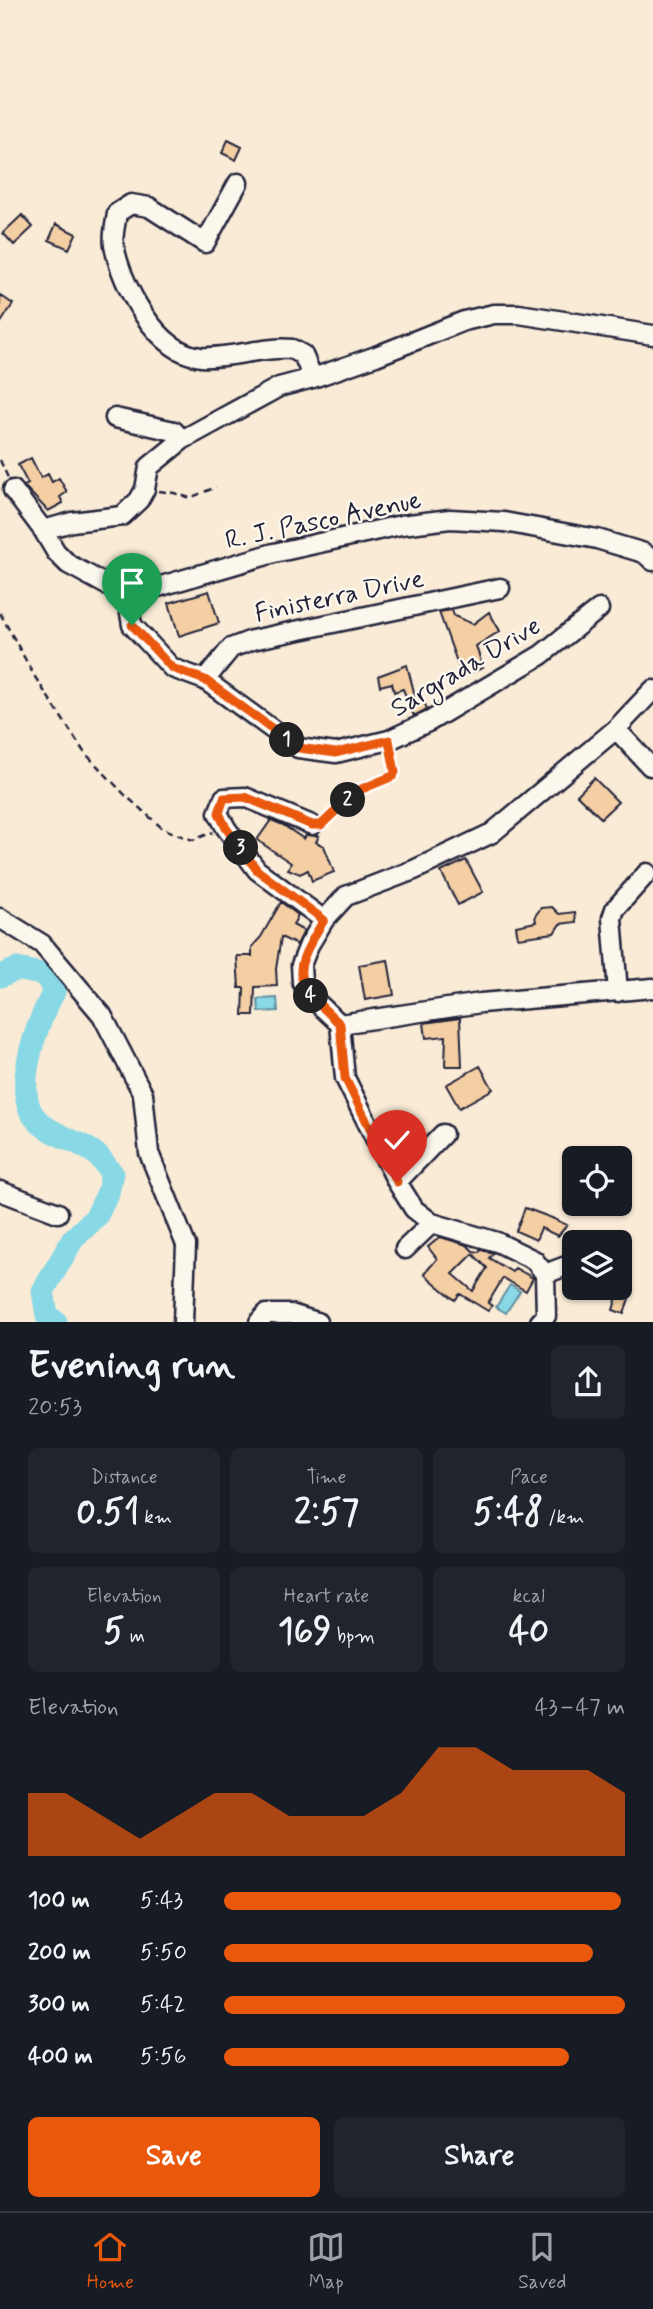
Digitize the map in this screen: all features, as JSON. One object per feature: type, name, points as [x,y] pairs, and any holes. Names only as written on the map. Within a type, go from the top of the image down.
[{"type":"street","points":[[237,183],[205,243],[149,207],[131,204],[117,213],[113,243],[120,266],[136,303],[154,329],[172,348],[187,355],[205,357],[292,349],[303,355],[313,378]]},
{"type":"street","points":[[43,530],[72,522],[122,516],[139,500],[145,489],[149,467],[182,440],[279,387],[313,378],[464,321],[494,314],[560,319],[653,335]]},
{"type":"street","points":[[115,418],[174,431],[182,440]]},
{"type":"street","points":[[13,490],[56,552],[68,564],[127,596]]},
{"type":"street","name":"R. J. Pasco Avenue","points":[[127,596],[274,553],[401,524],[450,519],[504,522],[597,539],[644,553],[653,561]]},
{"type":"street","name":"Finisterra Drive","points":[[205,680],[231,648],[252,640],[500,588]]},
{"type":"street","name":"Sargrada Drive","points":[[127,596],[132,625],[172,668],[205,680],[299,748],[336,753],[389,740],[430,722],[541,655],[598,609]]},
{"type":"street","points":[[540,1322],[546,1316],[545,1274],[534,1261],[497,1242],[432,1223],[414,1209],[397,1182],[345,1078],[340,1024],[310,996],[302,982],[301,965],[324,920],[346,896],[414,870],[492,833],[616,729],[651,694]]},
{"type":"street","points":[[616,729],[650,766]]},
{"type":"street","points":[[312,825],[245,797],[224,798],[219,813],[226,828],[257,870],[324,920]]},
{"type":"street","points":[[618,992],[612,918],[615,909],[647,873]]},
{"type":"street","points":[[0,918],[43,944],[102,1015],[143,1094],[149,1153],[186,1245],[183,1322]]},
{"type":"street","points":[[340,1024],[481,1003],[653,988]]},
{"type":"street","points":[[397,1182],[443,1134]]},
{"type":"street","points":[[0,1191],[58,1213]]},
{"type":"street","points":[[405,1249],[432,1223]]},
{"type":"street","points":[[545,1274],[562,1268]]},
{"type":"street","points":[[259,1322],[266,1314],[291,1314],[317,1322]]},
{"type":"path","points":[[145,489],[174,492],[190,498],[216,487]]},
{"type":"path","points":[[0,613],[35,677],[84,752],[125,795],[162,828],[176,834],[193,839],[226,828]]},
{"type":"path","points":[[312,825],[321,825],[357,791],[393,776],[395,772],[389,740]]},
{"type":"water","points":[[277,998],[278,1011],[259,1012],[258,999]]},
{"type":"water","points":[[510,1285],[520,1291],[506,1313],[496,1307]]},
{"type":"building","points":[[228,140],[242,147],[236,160],[222,153]]},
{"type":"building","points":[[22,215],[33,227],[14,245],[3,233]]},
{"type":"building","points":[[56,224],[76,234],[69,249],[49,240]]},
{"type":"building","points":[[0,295],[13,304],[0,324]]},
{"type":"building","points":[[31,458],[41,478],[48,474],[52,482],[59,478],[67,492],[60,497],[63,503],[48,511],[24,486],[28,484],[18,465]]},
{"type":"building","points":[[209,591],[219,623],[179,636],[169,603]]},
{"type":"building","points":[[452,610],[454,616],[473,624],[489,612],[500,631],[476,646],[483,668],[462,676],[439,612]]},
{"type":"building","points":[[407,665],[415,696],[421,694],[427,709],[414,716],[403,689],[394,692],[392,683],[380,686],[378,676]]},
{"type":"building","points":[[594,778],[618,802],[601,818],[577,795]]},
{"type":"building","points":[[271,820],[304,839],[306,835],[319,836],[316,842],[324,846],[334,872],[312,881],[308,870],[300,874],[288,869],[291,863],[257,840]]},
{"type":"building","points":[[466,860],[483,892],[458,905],[441,872]]},
{"type":"building","points":[[281,902],[298,915],[293,925],[304,931],[297,945],[281,937],[276,969],[277,986],[255,987],[254,1015],[243,1015],[244,988],[239,988],[237,956],[252,956],[252,947],[261,937]]},
{"type":"building","points":[[552,907],[559,914],[575,912],[576,922],[560,924],[554,933],[518,938],[516,926],[536,922],[535,916],[541,908]]},
{"type":"building","points":[[388,960],[394,995],[365,1000],[359,965]]},
{"type":"building","points":[[460,1018],[462,1066],[445,1066],[446,1036],[426,1038],[424,1023]]},
{"type":"building","points":[[480,1066],[493,1089],[459,1108],[446,1085]]},
{"type":"building","points":[[525,1208],[567,1225],[558,1236],[541,1228],[536,1240],[516,1231]]},
{"type":"building","points":[[440,1237],[467,1245],[473,1251],[479,1252],[481,1249],[493,1253],[489,1258],[512,1272],[515,1268],[533,1278],[526,1291],[503,1278],[488,1303],[492,1306],[488,1311],[460,1294],[455,1300],[424,1274],[437,1259],[428,1247]],"holes":[[[473,1254],[487,1268],[473,1291],[453,1274]]]},
{"type":"building","points":[[616,1300],[628,1300],[624,1314],[613,1310]]},
{"type":"waterway","points":[[0,976],[17,969],[46,975],[54,992],[29,1056],[26,1075],[29,1108],[44,1126],[84,1146],[100,1158],[112,1173],[108,1193],[96,1217],[73,1239],[43,1291],[47,1316],[56,1322]]},
{"type":"route","points":[[132,625],[172,668],[205,680],[299,748],[336,753],[389,740],[395,772],[393,776],[357,791],[321,825],[312,825],[245,797],[224,798],[219,813],[226,828],[257,870],[324,920],[301,965],[302,982],[310,996],[340,1024],[345,1078],[397,1182]]}]
